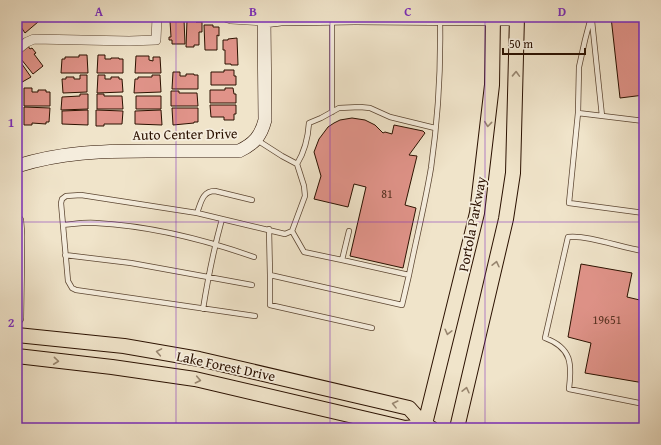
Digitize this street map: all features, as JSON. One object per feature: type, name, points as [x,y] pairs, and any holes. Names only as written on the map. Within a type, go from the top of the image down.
[{"type":"main road","name":"Portola Parkway","points":[[428,427],[476,213],[492,85],[493,18]]},
{"type":"main road","points":[[457,428],[506,219],[513,173],[517,18]]},
{"type":"main road","name":"Lake Forest Drive","points":[[17,335],[124,346],[206,361],[409,408],[428,427]]},
{"type":"main road","name":"Lake Forest Drive","points":[[17,356],[112,366],[195,379],[405,428],[428,427]]},
{"type":"street","points":[[17,50],[27,42],[34,39],[122,41],[156,40],[157,17]]},
{"type":"street","points":[[225,17],[231,20],[332,19],[355,17],[517,18]]},
{"type":"street","name":"Auto Center Drive","points":[[17,166],[77,153],[105,151],[239,151],[249,146],[257,140],[262,131],[265,120],[264,19]]},
{"type":"street","points":[[17,221],[17,318]]},
{"type":"lane","points":[[591,17],[579,67],[578,113],[569,203],[644,213]]},
{"type":"lane","points":[[591,17],[602,116]]},
{"type":"lane","points":[[270,275],[402,304],[431,169],[441,59],[440,18]]},
{"type":"lane","points":[[332,19],[332,112]]},
{"type":"lane","points":[[255,316],[76,290],[72,288],[68,281],[65,255],[61,203],[62,199],[66,196],[81,194],[197,213],[285,234],[292,231],[305,196],[298,164],[303,154],[309,123],[339,108],[349,107],[370,108],[390,117],[435,128]]},
{"type":"lane","points":[[578,113],[644,120]]},
{"type":"lane","points":[[257,140],[298,164]]},
{"type":"lane","points":[[197,213],[204,195],[210,191],[252,200]]},
{"type":"lane","points":[[203,309],[208,276],[222,219]]},
{"type":"lane","points":[[63,225],[95,222],[168,232],[215,244],[254,257]]},
{"type":"lane","points":[[269,229],[270,305],[372,328]]},
{"type":"lane","points":[[292,231],[304,252],[409,275]]},
{"type":"lane","points":[[342,260],[349,231]]},
{"type":"lane","points":[[644,251],[629,249],[578,236],[568,237],[545,338],[554,341],[568,356],[571,372],[569,389],[644,404]]},
{"type":"lane","points":[[65,255],[131,263],[252,285]]},
{"type":"building","points":[[17,17],[35,17],[38,22],[25,33],[17,21]]},
{"type":"building","points":[[611,17],[644,17],[644,95],[620,98]]},
{"type":"building","points":[[175,19],[184,19],[185,44],[172,44],[172,40],[169,40],[169,37],[171,37],[170,21],[175,21]]},
{"type":"building","points":[[187,20],[202,22],[202,32],[199,32],[199,45],[194,45],[194,47],[186,47]]},
{"type":"building","points":[[204,25],[219,27],[219,36],[217,35],[217,50],[205,50]]},
{"type":"building","points":[[237,38],[238,65],[225,64],[223,40]]},
{"type":"building","points":[[28,46],[36,53],[34,54],[43,66],[33,74],[17,54]]},
{"type":"building","points":[[79,55],[87,55],[88,73],[61,73],[62,59],[65,59],[65,57],[79,57]]},
{"type":"building","points":[[98,55],[105,55],[105,59],[123,59],[123,73],[97,73]]},
{"type":"building","points":[[136,56],[149,56],[149,60],[153,61],[153,57],[160,57],[161,73],[135,73]]},
{"type":"building","points":[[17,57],[31,77],[17,85]]},
{"type":"building","points":[[224,70],[234,70],[236,85],[211,85],[211,72],[224,72]]},
{"type":"building","points":[[173,72],[180,72],[180,76],[186,76],[186,74],[198,75],[198,89],[172,89]]},
{"type":"building","points":[[80,75],[87,75],[87,92],[63,93],[62,79],[66,79],[66,77],[74,77],[74,79],[80,79]]},
{"type":"building","points":[[98,75],[105,75],[105,79],[119,77],[119,79],[122,79],[123,92],[97,93]]},
{"type":"building","points":[[152,75],[160,75],[161,92],[134,93],[135,79],[138,79],[138,77],[152,77]]},
{"type":"building","points":[[24,88],[32,88],[32,92],[46,90],[46,92],[50,92],[50,106],[24,106]]},
{"type":"building","points":[[225,88],[233,88],[234,94],[236,94],[236,103],[210,103],[210,90],[225,90]]},
{"type":"building","points":[[171,91],[179,91],[179,93],[197,93],[198,106],[171,106]]},
{"type":"building","points":[[80,94],[88,94],[88,109],[61,110],[62,97],[80,96]]},
{"type":"building","points":[[97,94],[104,94],[104,96],[122,96],[123,109],[97,109]]},
{"type":"building","points":[[136,96],[161,96],[161,109],[136,109]]},
{"type":"building","points":[[210,105],[236,105],[234,120],[224,120],[224,117],[211,117]]},
{"type":"building","points":[[24,107],[50,108],[49,122],[46,122],[46,124],[32,123],[32,125],[24,125]]},
{"type":"building","points":[[172,108],[198,108],[198,122],[173,125]]},
{"type":"building","points":[[88,110],[88,125],[62,124],[62,111]]},
{"type":"building","points":[[96,110],[123,111],[122,124],[104,124],[104,126],[96,126]]},
{"type":"building","points":[[161,110],[162,125],[135,124],[135,111]]},
{"type":"building","points":[[352,118],[365,120],[375,125],[383,133],[385,132],[392,134],[394,125],[423,131],[425,133],[409,155],[417,156],[405,205],[416,208],[403,268],[350,256],[366,187],[354,184],[348,207],[314,199],[321,176],[314,152],[319,139],[328,127],[334,123],[340,120]]},
{"type":"building","points":[[581,264],[632,273],[627,297],[644,301],[644,383],[585,373],[591,343],[568,337]]}]
